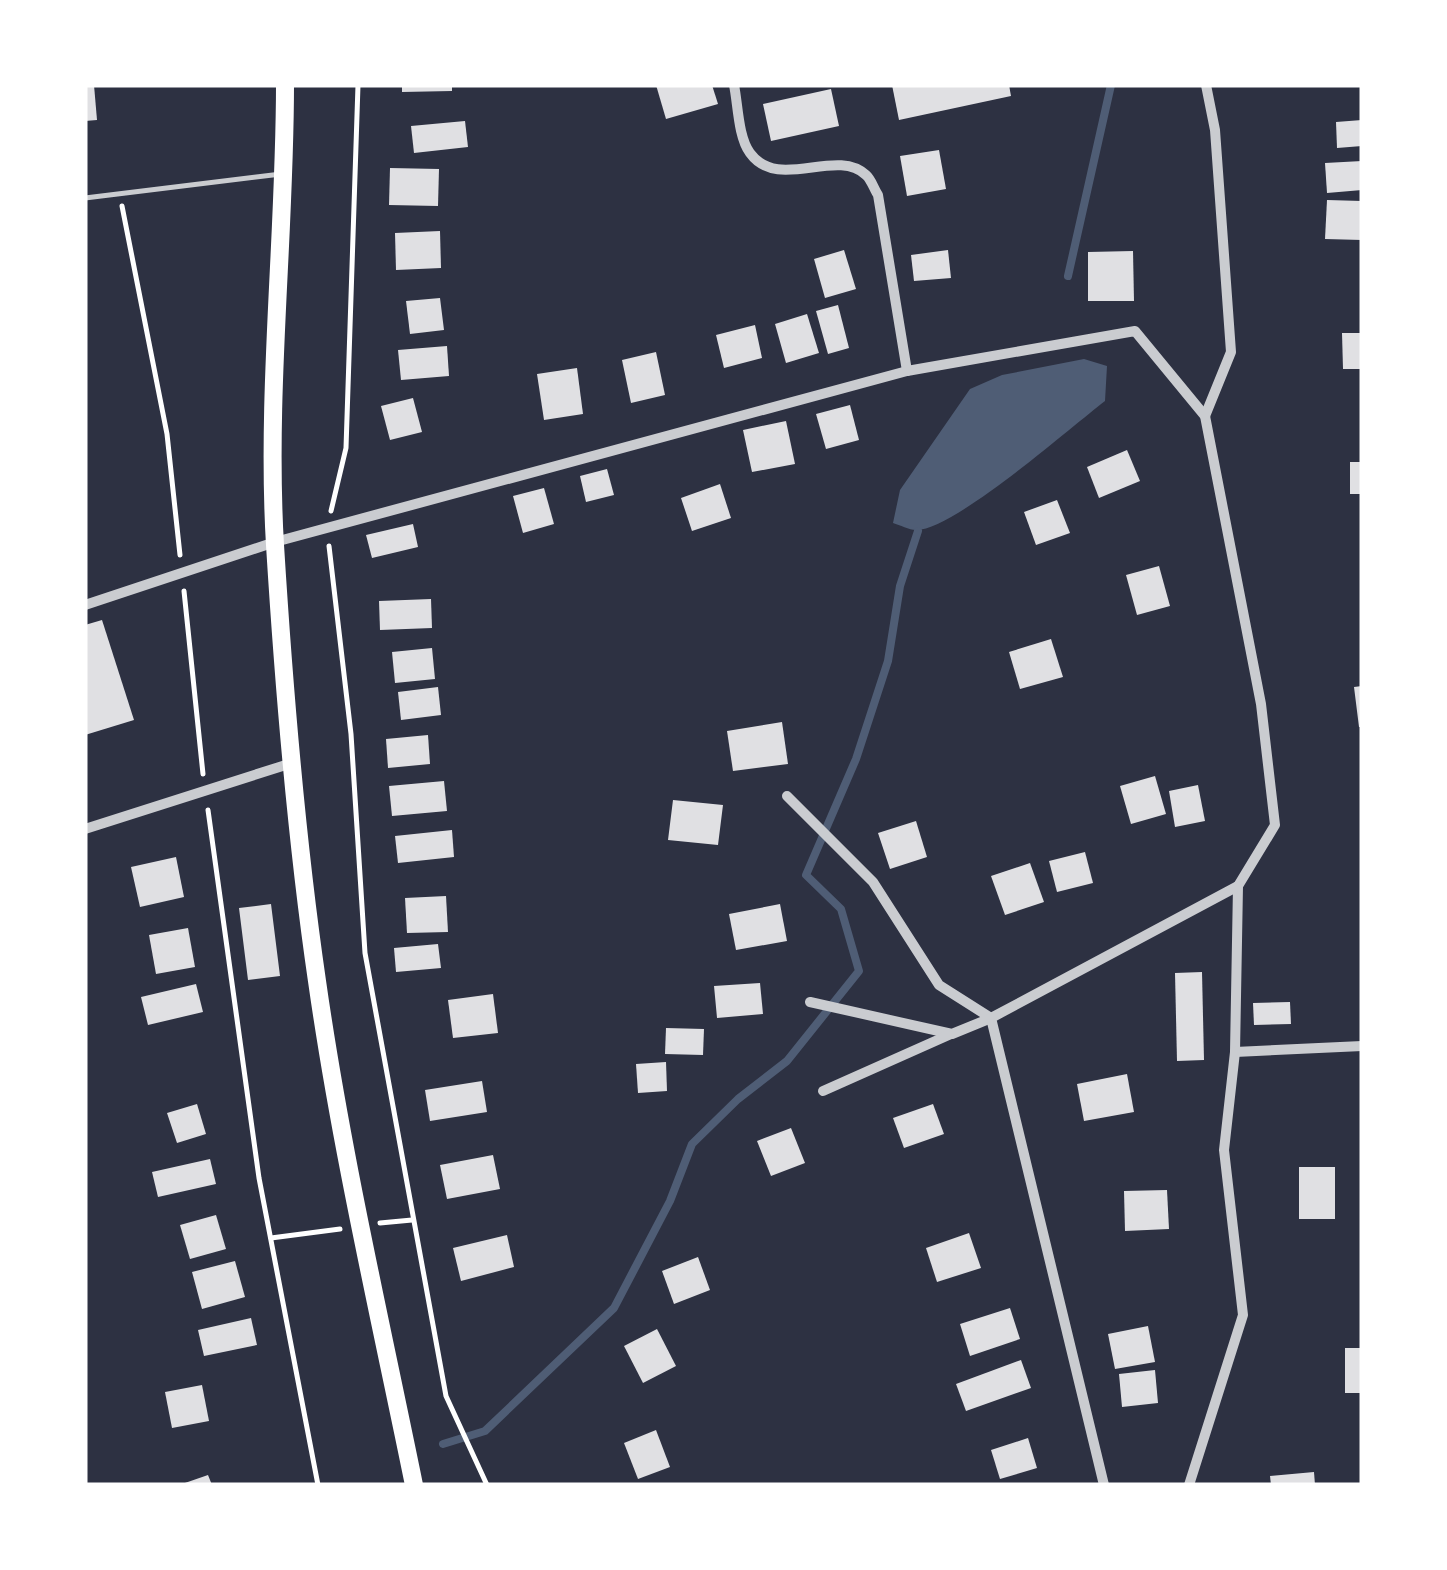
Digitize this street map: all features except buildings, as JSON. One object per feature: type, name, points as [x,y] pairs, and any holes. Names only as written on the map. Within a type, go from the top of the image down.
[{"type":"main road","points":[[284,85],[274,459],[275,542],[292,764],[317,982],[360,1226],[414,1485]]},
{"type":"street","points":[[734,85],[747,150],[762,166],[789,170],[844,165],[865,174],[878,194],[908,372]]},
{"type":"street","points":[[1205,416],[1230,352],[1216,146],[1206,85]]},
{"type":"street","points":[[85,605],[275,542],[908,372],[1134,331],[1205,416],[1261,704],[1275,825],[1238,886],[1235,1052],[1224,1150],[1243,1316],[1190,1485]]},
{"type":"street","points":[[85,829],[292,764]]},
{"type":"street","points":[[787,796],[873,882],[939,985],[991,1018],[1104,1485]]},
{"type":"street","points":[[823,1091],[991,1018],[1238,886]]},
{"type":"street","points":[[810,1002],[952,1034]]},
{"type":"street","points":[[1235,1052],[1362,1046]]},
{"type":"lane","points":[[85,198],[284,174]]},
{"type":"path","points":[[358,85],[346,448],[326,528],[351,734],[365,953],[446,1396],[487,1485]]},
{"type":"path","points":[[119,194],[166,434],[205,791],[259,1178],[318,1485]]},
{"type":"water","points":[[1084,359],[1107,366],[1105,401],[1012,476],[956,514],[916,530],[893,523],[900,490],[970,389],[1002,375]]},
{"type":"waterway","points":[[1068,276],[1111,85]]},
{"type":"waterway","points":[[443,1444],[485,1431],[614,1308],[670,1201],[692,1144],[738,1099],[787,1061],[859,971],[841,909],[806,875],[856,759],[888,661],[900,586],[918,531]]}]
